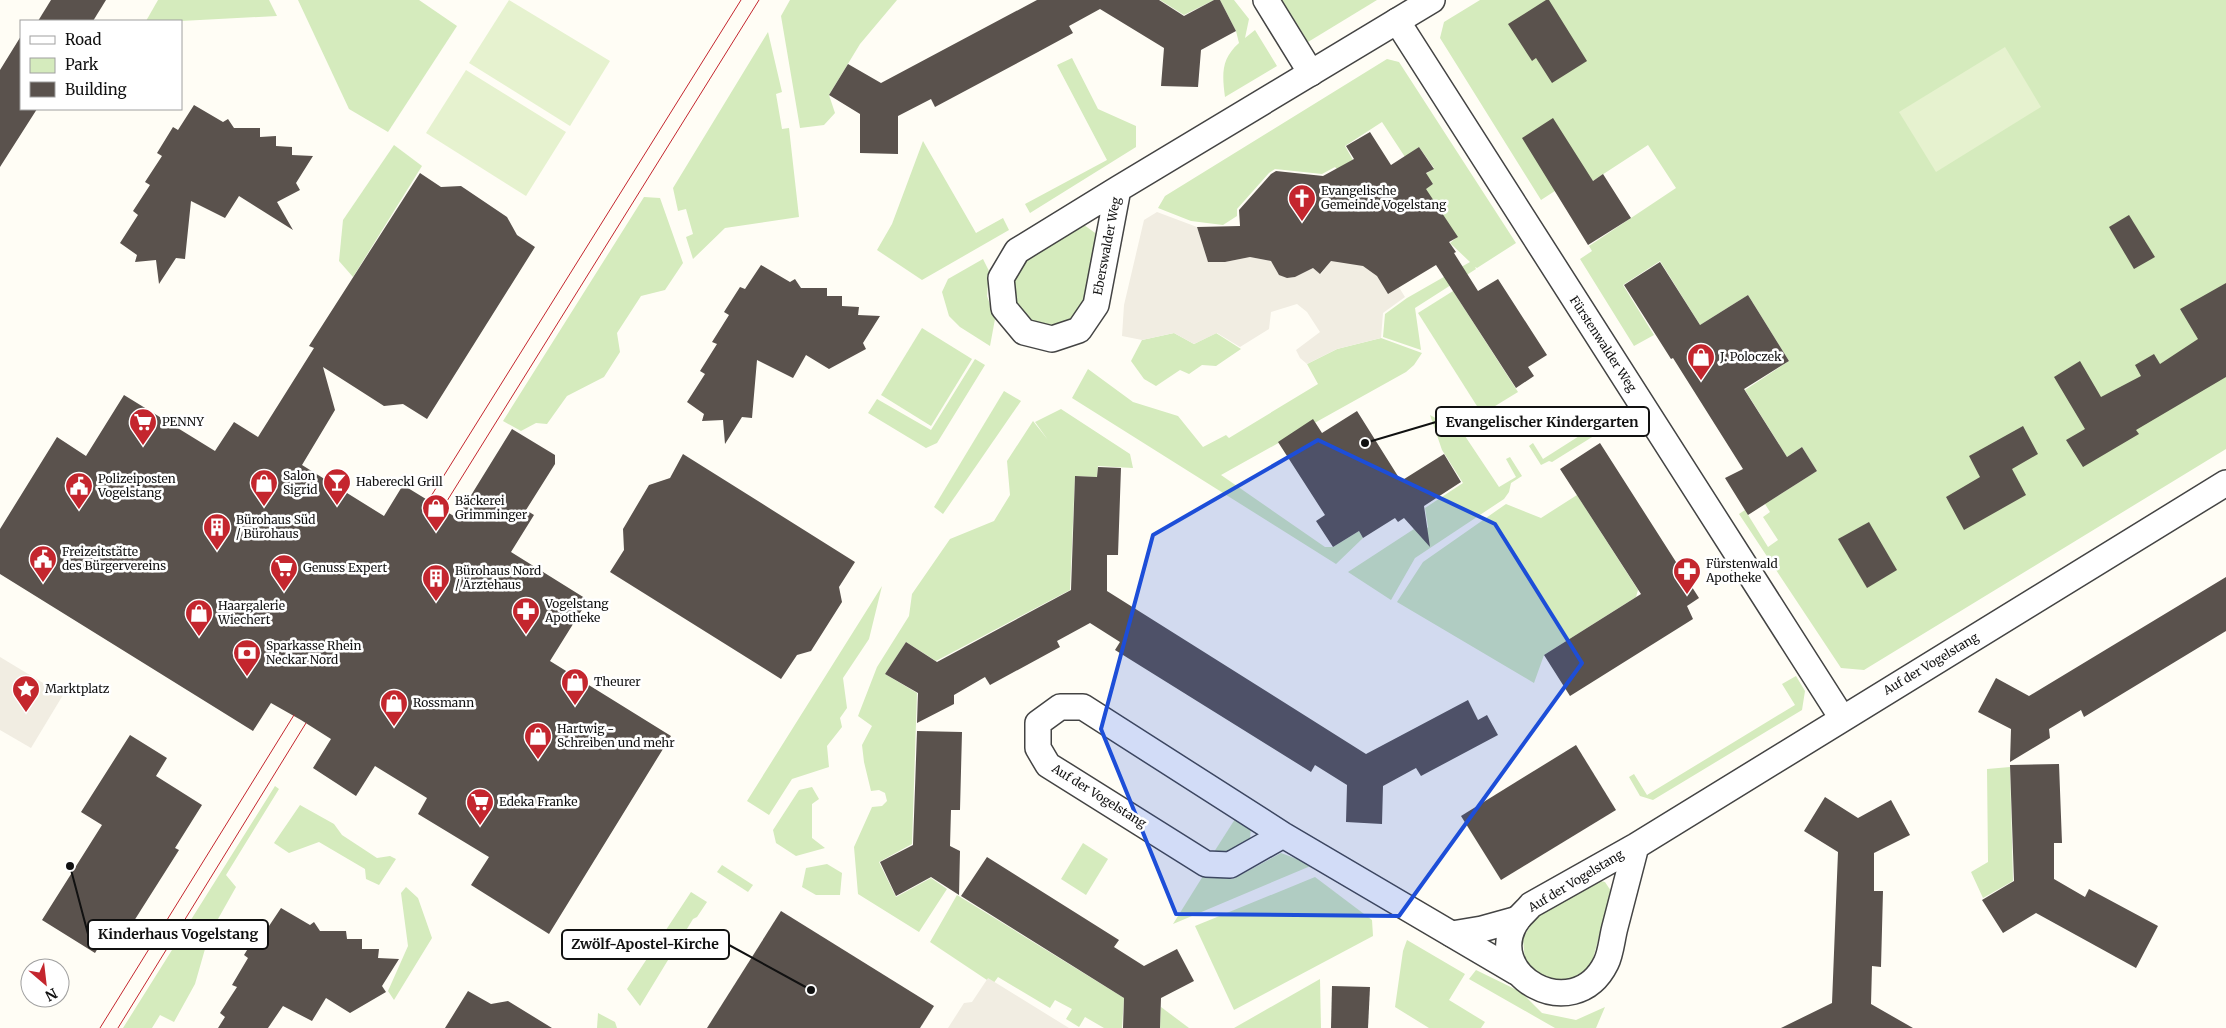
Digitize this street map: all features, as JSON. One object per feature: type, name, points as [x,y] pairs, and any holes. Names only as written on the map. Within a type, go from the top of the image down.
[{"type":"street","points":[[1266,0],[1311,73]]},
{"type":"street","name":"Eberswalder Weg","points":[[1118,189],[1096,305],[1079,330],[1052,339],[1024,332],[1004,308],[1001,278],[1017,251],[1118,189],[1432,0]]},
{"type":"street","name":"Fürstenwalder Weg","points":[[1396,21],[1842,718]]},
{"type":"street","name":"Auf der Vogelstang","points":[[1516,972],[1510,952],[1511,935],[1518,919],[1531,905],[1636,846],[2226,483]]},
{"type":"street","name":"Auf der Vogelstang","points":[[1282,835],[1230,865],[1206,864],[1048,764],[1038,748],[1038,723],[1060,707],[1083,707],[1282,835],[1516,972],[1532,988],[1550,995],[1573,994],[1592,983],[1606,963],[1636,846]]},
{"type":"street","name":"Auf der Vogelstang","points":[[1452,934],[1482,929],[1518,919]]},
{"type":"highlighted area","points":[[1318,440],[1495,524],[1582,663],[1399,916],[1176,914],[1101,729],[1153,535]]},
{"type":"green space","points":[[158,0],[269,0],[277,16],[182,21],[147,20]]},
{"type":"green space","points":[[298,0],[419,0],[457,26],[388,132],[349,109]]},
{"type":"green space","points":[[509,0],[610,61],[570,126],[469,63]]},
{"type":"green space","points":[[790,0],[897,0],[860,44],[829,95],[835,113],[824,125],[800,128],[781,16]]},
{"type":"green space","points":[[1160,0],[1214,0],[1184,15]]},
{"type":"green space","points":[[1220,0],[1234,0],[1249,19],[1245,38],[1255,30],[1277,66],[1225,97],[1224,67],[1229,55],[1239,43],[1236,31]]},
{"type":"green space","points":[[1282,0],[1377,0],[1308,42]]},
{"type":"green space","points":[[1480,0],[2226,0],[2226,449],[1864,670],[1841,668],[1739,514],[1745,510],[1768,547],[1778,540],[1763,517],[1770,512],[1765,504],[1817,471],[1802,447],[1787,457],[1745,390],[1789,361],[1748,295],[1700,325],[1660,261],[1623,285],[1654,335],[1634,346],[1580,259],[1592,251],[1589,246],[1676,188],[1648,145],[1565,199],[1558,189],[1541,200],[1440,38],[1444,22]]},
{"type":"green space","points":[[768,32],[782,92],[776,94],[782,129],[789,128],[799,217],[725,228],[693,259],[686,237],[693,234],[686,209],[678,211],[673,188]]},
{"type":"green space","points":[[2005,47],[2041,107],[1936,172],[1899,112]]},
{"type":"green space","points":[[1072,58],[1098,109],[1136,126],[1136,147],[1030,213],[1025,204],[1107,160],[1057,65]]},
{"type":"green space","points":[[1387,59],[1399,62],[1516,243],[1477,268],[1475,267],[1476,269],[1415,308],[1421,350],[1383,337],[1385,314],[1407,298],[1470,262],[1450,243],[1457,237],[1404,203],[1433,184],[1426,174],[1434,168],[1419,147],[1405,157],[1382,122],[1345,146],[1353,160],[1337,169],[1335,167],[1322,174],[1275,169],[1269,173],[1237,209],[1237,216],[1223,225],[1191,221],[1158,208],[1165,196]]},
{"type":"green space","points":[[466,70],[566,132],[526,196],[426,133]]},
{"type":"green space","points":[[923,141],[976,233],[1003,218],[1009,230],[922,280],[877,250],[892,224]]},
{"type":"green space","points":[[394,145],[422,166],[353,277],[339,261],[343,220]]},
{"type":"green space","points":[[644,197],[660,198],[683,263],[665,290],[641,296],[617,333],[620,352],[604,377],[567,396],[547,424],[536,423],[521,431],[503,421]]},
{"type":"green space","points":[[1084,225],[1098,235],[1084,301],[1072,319],[1053,326],[1031,322],[1016,308],[1013,282],[1025,261]]},
{"type":"green space","points":[[983,259],[989,271],[987,296],[995,319],[990,346],[960,327],[949,316],[942,292],[948,279]]},
{"type":"green space","points":[[1453,291],[1518,392],[1482,414],[1418,313]]},
{"type":"green space","points":[[922,328],[972,359],[931,426],[881,395]]},
{"type":"green space","points":[[1174,333],[1194,344],[1216,333],[1241,349],[1216,366],[1202,365],[1189,374],[1180,370],[1156,386],[1144,379],[1131,361],[1142,340]]},
{"type":"green space","points":[[1381,338],[1422,353],[1414,365],[1406,372],[1221,475],[1325,547],[1333,547],[1359,531],[1363,538],[1336,564],[1072,398],[1088,369],[1133,402],[1178,416],[1203,447],[1226,435],[1229,438],[1318,384],[1307,364],[1337,349]]},
{"type":"green space","points":[[975,359],[985,365],[937,443],[926,448],[868,413],[877,399],[931,430]]},
{"type":"green space","points":[[1004,391],[1021,401],[943,514],[934,507]]},
{"type":"green space","points":[[1061,409],[1130,454],[1133,468],[1098,466],[1097,477],[1075,476],[1070,590],[936,661],[906,642],[885,674],[917,693],[912,844],[879,862],[896,897],[931,878],[947,889],[919,932],[858,894],[854,847],[872,807],[882,806],[887,801],[885,793],[879,790],[871,791],[862,745],[872,726],[858,716],[877,667],[909,616],[912,594],[950,539],[994,521],[1010,495],[1007,461],[1033,421],[1048,440],[1035,422]]},
{"type":"green space","points":[[1430,415],[1463,433],[1499,487],[1516,477],[1506,459],[1510,457],[1522,476],[1511,483],[1509,492],[1504,499],[1415,558],[1391,600],[1348,572],[1414,529],[1418,533],[1425,531],[1428,527],[1425,508],[1463,483],[1442,450]]},
{"type":"green space","points":[[1606,419],[1605,429],[1552,462],[1549,461],[1541,465],[1529,446],[1533,443],[1543,459]]},
{"type":"green space","points":[[1577,495],[1638,590],[1636,597],[1544,655],[1534,683],[1397,602],[1423,562],[1506,504],[1541,518]]},
{"type":"green space","points":[[882,586],[869,639],[843,678],[847,708],[840,718],[842,727],[827,746],[829,767],[792,779],[769,815],[747,801]]},
{"type":"green space","points":[[1796,676],[1805,691],[1802,710],[1653,800],[1640,796],[1629,777],[1634,774],[1647,795],[1795,705],[1782,684]]},
{"type":"green space","points":[[2010,767],[2013,881],[1983,898],[1971,872],[1988,862],[1987,769]]},
{"type":"green space","points":[[275,786],[279,789],[226,875],[236,887],[209,935],[195,984],[174,1022],[160,1015],[152,1028],[123,1028]]},
{"type":"green space","points":[[812,787],[819,799],[812,804],[812,838],[825,848],[796,856],[776,843],[773,830],[799,790]]},
{"type":"green space","points":[[300,805],[334,824],[342,835],[377,858],[390,856],[396,859],[379,885],[366,879],[365,869],[319,842],[289,853],[274,843]]},
{"type":"green space","points":[[1237,816],[1251,826],[1250,839],[1228,855],[1214,852]]},
{"type":"green space","points":[[1083,843],[1108,859],[1086,895],[1061,879]]},
{"type":"green space","points":[[1281,853],[1313,865],[1173,924],[1203,876],[1233,879]]},
{"type":"green space","points":[[827,864],[842,873],[840,895],[816,895],[802,887],[806,868]]},
{"type":"green space","points":[[722,865],[753,885],[748,892],[717,872]]},
{"type":"green space","points":[[1315,877],[1372,920],[1373,936],[1234,1010],[1195,926]]},
{"type":"green space","points":[[1596,880],[1605,882],[1611,891],[1592,963],[1579,977],[1561,983],[1542,979],[1525,963],[1523,938],[1535,918]]},
{"type":"green space","points":[[406,887],[418,898],[432,938],[394,1000],[388,991],[408,946],[401,893]]},
{"type":"green space","points":[[691,892],[707,902],[697,917],[693,919],[640,1006],[627,989]]},
{"type":"green space","points":[[957,895],[1124,998],[1122,1028],[1104,1028],[1085,1017],[1079,1027],[1066,1019],[1072,1009],[1055,1000],[1050,1008],[998,977],[993,984],[930,942]]},
{"type":"green space","points":[[1407,940],[1465,974],[1449,1000],[1485,1022],[1481,1028],[1429,1028],[1395,1007],[1403,951]]},
{"type":"green space","points":[[1476,970],[1521,992],[1542,1013],[1576,1020],[1605,1007],[1596,1028],[1555,1028],[1469,979]]},
{"type":"green space","points":[[1320,979],[1321,1028],[1234,1028]]},
{"type":"green space","points":[[1161,1007],[1189,1028],[1160,1028]]},
{"type":"green space","points":[[598,1013],[615,1022],[617,1028],[597,1028]]},
{"type":"shaded area","points":[[1157,212],[1197,227],[1207,259],[1212,262],[1225,262],[1250,257],[1271,261],[1287,278],[1295,277],[1313,268],[1321,274],[1341,247],[1362,228],[1405,297],[1383,313],[1381,338],[1337,349],[1307,364],[1300,358],[1296,350],[1320,332],[1307,312],[1297,304],[1271,312],[1269,329],[1240,347],[1217,333],[1194,344],[1174,333],[1142,340],[1122,336],[1124,305],[1144,220]]},
{"type":"shaded area","name":"Marktplatz","points":[[0,657],[63,695],[31,748],[0,730]]},
{"type":"shaded area","points":[[988,978],[1069,1028],[948,1028],[964,1003],[972,1002]]},
{"type":"building","points":[[51,0],[106,0],[94,20],[39,20]]},
{"type":"building","points":[[1037,0],[1159,0],[1184,16],[1214,0],[1220,0],[1236,31],[1201,50],[1198,87],[1161,86],[1164,48],[1100,9],[1069,26],[1073,33],[935,107],[931,99],[898,116],[898,154],[860,153],[860,114],[829,95],[848,64],[881,83]]},
{"type":"building","points":[[1546,0],[1549,0],[1587,61],[1552,83],[1536,58],[1532,61],[1508,24]]},
{"type":"building","points":[[20,38],[20,110],[36,110],[0,167],[0,70]]},
{"type":"building","points":[[194,105],[223,122],[228,119],[234,128],[260,128],[260,137],[276,136],[276,146],[292,147],[292,155],[313,156],[296,183],[300,190],[277,202],[293,230],[239,196],[225,218],[191,201],[185,259],[176,258],[159,284],[156,260],[135,262],[137,255],[120,243],[138,215],[133,211],[150,185],[145,182],[162,156],[157,153],[173,127],[178,130]]},
{"type":"building","points":[[1553,118],[1593,181],[1603,174],[1631,218],[1588,245],[1522,138]]},
{"type":"building","points":[[1370,132],[1391,165],[1419,147],[1434,169],[1426,173],[1433,184],[1426,189],[1458,237],[1449,242],[1456,252],[1454,253],[1478,291],[1498,279],[1547,355],[1528,367],[1534,376],[1516,388],[1436,265],[1388,294],[1377,276],[1363,266],[1331,261],[1320,274],[1313,268],[1295,277],[1287,278],[1279,275],[1271,261],[1250,257],[1225,262],[1208,262],[1197,227],[1240,226],[1239,210],[1271,174],[1276,171],[1323,176],[1354,159],[1346,146]]},
{"type":"building","points":[[420,173],[441,187],[461,186],[507,217],[517,235],[535,247],[427,419],[403,404],[384,406],[323,367],[335,410],[302,465],[384,516],[403,485],[457,518],[512,429],[555,455],[555,464],[526,510],[534,515],[511,552],[588,600],[550,661],[671,736],[549,934],[471,885],[489,857],[418,814],[427,798],[375,766],[356,796],[313,768],[331,739],[301,720],[271,703],[253,731],[0,574],[0,529],[57,437],[86,456],[124,395],[215,451],[234,422],[258,437],[314,348],[309,346]]},
{"type":"building","points":[[2129,215],[2155,257],[2134,269],[2109,227]]},
{"type":"building","points":[[1660,262],[1700,325],[1748,295],[1789,361],[1744,389],[1787,457],[1802,447],[1817,471],[1748,515],[1725,478],[1743,469],[1673,358],[1671,359],[1624,285]]},
{"type":"building","points":[[761,265],[790,282],[795,279],[801,288],[827,288],[827,296],[842,296],[842,306],[859,307],[858,315],[880,316],[863,343],[866,349],[829,369],[806,355],[793,378],[757,360],[752,418],[742,417],[725,444],[723,420],[702,421],[704,414],[687,402],[705,374],[700,371],[717,344],[712,342],[729,315],[724,312],[740,287],[745,289]]},
{"type":"building","points":[[2226,283],[2226,377],[2136,430],[2139,434],[2083,467],[2066,440],[2085,429],[2054,377],[2080,361],[2101,397],[2141,376],[2135,365],[2154,354],[2160,364],[2198,339],[2180,309]]},
{"type":"building","points":[[1357,411],[1401,481],[1444,454],[1461,482],[1424,506],[1430,547],[1404,518],[1398,522],[1395,518],[1363,538],[1359,531],[1333,547],[1316,521],[1325,515],[1278,442],[1313,419],[1322,433]]},
{"type":"building","points":[[2023,426],[2038,454],[2012,469],[2026,495],[1964,530],[1946,497],[1980,477],[1969,456]]},
{"type":"building","points":[[1600,443],[1699,598],[1687,606],[1693,619],[1570,696],[1544,655],[1641,594],[1560,469]]},
{"type":"building","points":[[683,454],[855,562],[839,587],[842,602],[811,651],[797,655],[781,679],[610,572],[624,550],[623,529],[649,485],[670,478]]},
{"type":"building","points":[[1098,467],[1121,468],[1118,555],[1107,555],[1107,591],[1366,754],[1468,700],[1478,720],[1487,715],[1498,735],[1421,776],[1416,768],[1383,786],[1382,824],[1346,822],[1347,785],[1315,765],[1311,772],[1115,650],[1120,642],[1090,623],[1057,641],[1060,647],[990,685],[985,677],[954,695],[954,704],[917,723],[918,693],[885,674],[906,642],[937,662],[1071,590],[1075,476],[1097,477]]},
{"type":"building","points":[[1869,522],[1897,570],[1867,588],[1838,539]]},
{"type":"building","points":[[2226,577],[2226,631],[2084,717],[2081,710],[2049,729],[2050,738],[2010,762],[2011,729],[1978,712],[1996,678],[2029,696]]},
{"type":"building","points":[[917,731],[962,732],[960,810],[951,810],[950,846],[960,851],[959,895],[931,877],[896,896],[880,862],[913,845]]},
{"type":"building","points":[[130,735],[167,758],[156,776],[202,805],[175,848],[179,850],[127,932],[113,923],[95,953],[42,920],[102,825],[81,812]]},
{"type":"building","points":[[1576,745],[1616,810],[1501,880],[1461,816]]},
{"type":"building","points":[[2059,764],[2062,843],[2054,843],[2054,879],[2085,897],[2089,889],[2158,926],[2136,968],[2036,913],[2003,933],[1982,900],[2014,881],[2010,765]]},
{"type":"building","points":[[1825,797],[1858,818],[1891,800],[1910,835],[1874,853],[1874,891],[1883,891],[1881,967],[1872,966],[1871,1004],[1913,1028],[1781,1028],[1832,1003],[1838,852],[1804,831]]},
{"type":"building","points":[[987,857],[1119,940],[1114,947],[1144,966],[1177,949],[1194,981],[1161,998],[1160,1028],[1123,1028],[1124,998],[961,896]]},
{"type":"building","points":[[281,908],[310,925],[314,922],[320,931],[346,931],[347,939],[362,939],[362,949],[379,949],[378,958],[399,959],[382,986],[386,992],[350,1013],[326,998],[312,1021],[283,1006],[268,1028],[218,1028],[225,1017],[220,1013],[237,987],[232,985],[248,958],[244,955],[260,929],[265,932]]},
{"type":"building","points":[[781,911],[934,1006],[920,1028],[707,1028]]},
{"type":"building","points":[[1332,986],[1370,987],[1368,1028],[1331,1028]]},
{"type":"building","points":[[468,991],[491,1004],[508,1001],[552,1028],[445,1028]]},
{"type":"tram line","points":[[428,501],[741,0]]},
{"type":"tram line","points":[[442,509],[759,0]]},
{"type":"tram line","points":[[100,1028],[294,715]]},
{"type":"tram line","points":[[118,1028],[306,723]]},
{"type":"place","name":"Evangelische Gemeinde Vogelstang","points":[[1302,222]]},
{"type":"place","name":"J. Poloczek","points":[[1701,381]]},
{"type":"place","name":"Evangelischer Kindergarten","points":[[1365,443]]},
{"type":"place","name":"PENNY","points":[[143,446]]},
{"type":"place","name":"Habereckl Grill","points":[[337,506]]},
{"type":"place","name":"Salon Sigrid","points":[[264,507]]},
{"type":"place","name":"Polizeiposten Vogelstang","points":[[79,510]]},
{"type":"place","name":"Bäckerei Grimminger","points":[[436,532]]},
{"type":"place","name":"Bürohaus Süd / Bürohaus","points":[[217,551]]},
{"type":"place","name":"Freizeitstätte des Bürgervereins","points":[[43,583]]},
{"type":"place","name":"Genuss Expert","points":[[284,592]]},
{"type":"place","name":"Fürstenwald Apotheke","points":[[1687,595]]},
{"type":"place","name":"Bürohaus Nord / Ärztehaus","points":[[436,602]]},
{"type":"place","name":"Vogelstang Apotheke","points":[[526,635]]},
{"type":"place","name":"Haargalerie Wiechert","points":[[199,637]]},
{"type":"place","name":"Sparkasse Rhein Neckar Nord","points":[[247,677]]},
{"type":"place","name":"Theurer","points":[[575,706]]},
{"type":"place","name":"Marktplatz","points":[[26,713]]},
{"type":"place","name":"Rossmann","points":[[394,727]]},
{"type":"place","name":"Hartwig - Schreiben und mehr","points":[[538,760]]},
{"type":"place","name":"Edeka Franke","points":[[480,826]]},
{"type":"place","name":"Kinderhaus Vogelstang","points":[[70,866]]},
{"type":"place","name":"Zwölf-Apostel-Kirche","points":[[811,990]]}]
